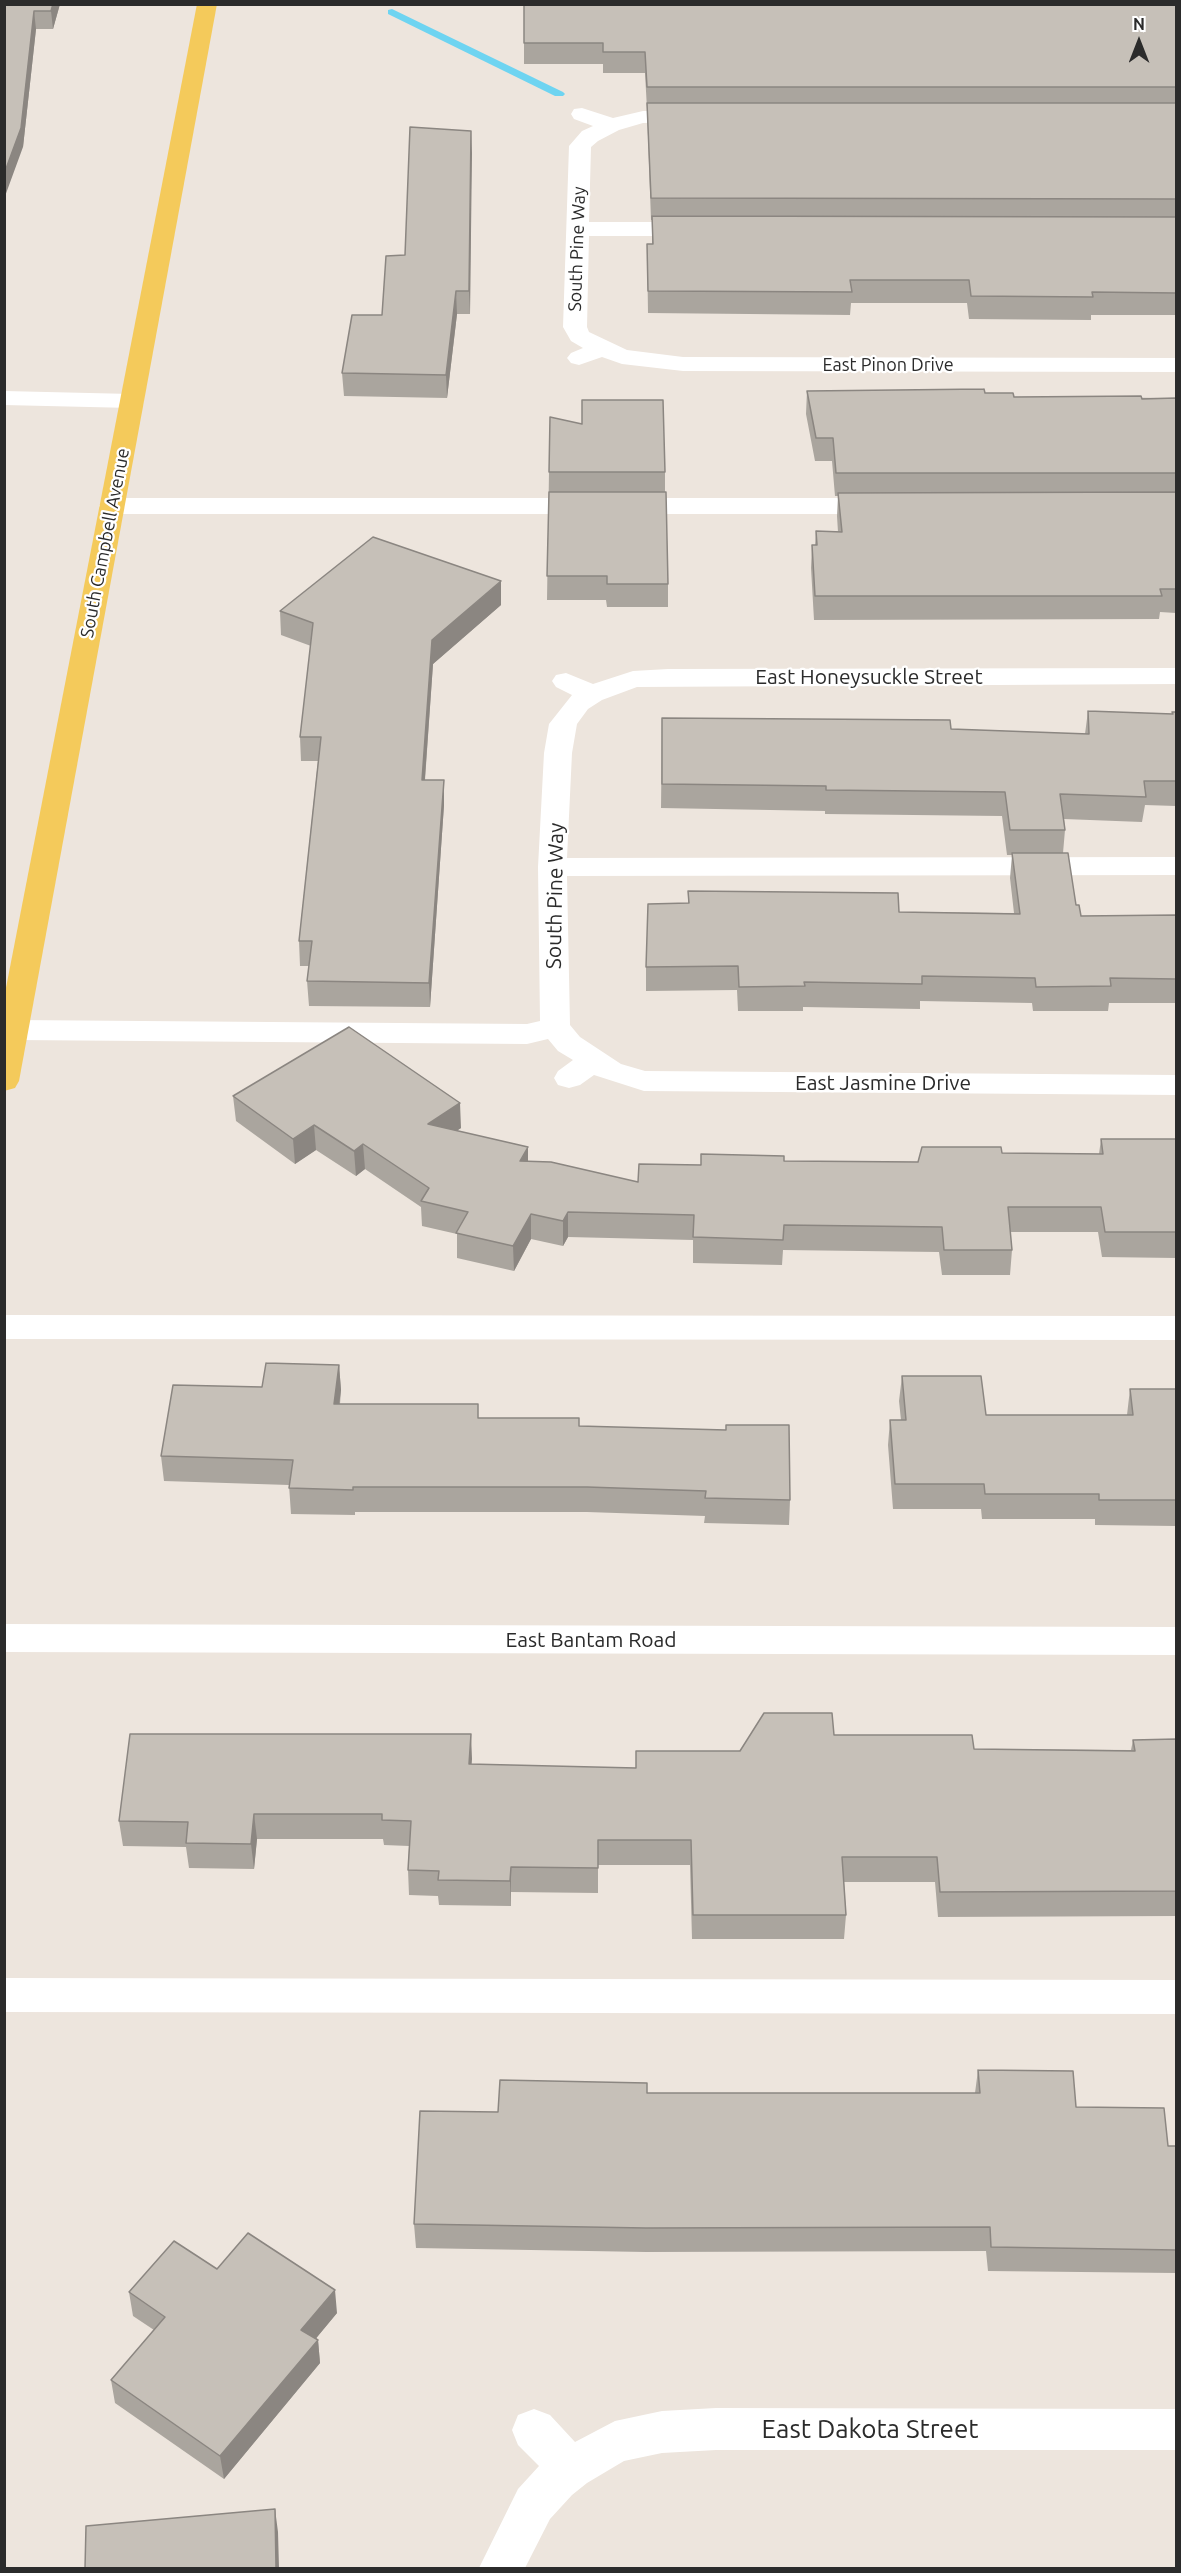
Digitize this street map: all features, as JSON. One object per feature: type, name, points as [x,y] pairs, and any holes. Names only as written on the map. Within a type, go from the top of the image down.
[{"type":"main road","name":"South Campbell Avenue","points":[[4,1081],[207,4]]},
{"type":"street","points":[[582,114],[611,125],[643,117],[706,116]]},
{"type":"street","name":"South Pine Way","points":[[602,348],[579,336],[574,327],[580,146],[590,136],[611,125]]},
{"type":"street","points":[[578,229],[722,229]]},
{"type":"street","points":[[579,358],[602,348]]},
{"type":"street","name":"East Pinon Drive","points":[[602,348],[622,357],[683,364],[1176,365]]},
{"type":"street","points":[[4,398],[132,401]]},
{"type":"street","points":[[112,507],[903,506]]},
{"type":"street","name":"East Honeysuckle Street","points":[[579,687],[633,679],[668,677],[1176,676]]},
{"type":"street","name":"South Pine Way","points":[[555,1027],[552,867],[558,753],[563,724],[578,703],[579,687]]},
{"type":"street","points":[[552,867],[1176,866]]},
{"type":"street","points":[[14,1030],[527,1034],[555,1027],[569,1044],[594,1060],[569,1078]]},
{"type":"street","name":"East Jasmine Drive","points":[[594,1060],[610,1071],[644,1081],[1176,1085]]},
{"type":"street","points":[[4,1327],[1176,1328]]},
{"type":"street","name":"East Bantam Road","points":[[4,1638],[1176,1641]]},
{"type":"street","points":[[4,1995],[1176,1997]]},
{"type":"street","name":"East Dakota Street","points":[[571,2468],[615,2442],[662,2432],[716,2429],[1176,2430]]},
{"type":"street","points":[[502,2568],[534,2504],[556,2480],[571,2468],[534,2430]]},
{"type":"building","points":[[4,4],[53,4],[51,11],[34,11],[21,128],[4,174]]},
{"type":"building","points":[[524,4],[1176,4],[1176,87],[647,87],[645,52],[603,52],[603,43],[524,43]]},
{"type":"building","points":[[647,103],[1176,103],[1176,199],[651,198]]},
{"type":"building","points":[[410,127],[471,131],[469,291],[456,291],[446,375],[342,373],[352,315],[382,315],[386,256],[405,255]]},
{"type":"building","points":[[652,216],[1176,217],[1176,293],[1092,292],[1093,297],[971,296],[969,280],[850,280],[852,292],[648,291],[647,244],[653,244]]},
{"type":"building","points":[[984,389],[985,393],[1013,393],[1014,397],[1176,398],[1176,473],[836,473],[833,438],[816,438],[807,391]]},
{"type":"building","points":[[582,400],[663,400],[665,472],[549,472],[550,417],[582,424]]},
{"type":"building","points":[[549,492],[666,492],[668,584],[607,584],[607,576],[547,576]]},
{"type":"building","points":[[1176,492],[1176,589],[1160,589],[1162,596],[815,596],[812,545],[817,545],[816,531],[842,532],[838,493]]},
{"type":"building","points":[[373,537],[501,581],[432,640],[422,780],[444,780],[429,983],[307,981],[312,941],[299,941],[321,737],[300,737],[313,623],[280,611]]},
{"type":"building","points":[[1088,711],[1173,714],[1172,712],[1176,712],[1176,781],[1144,781],[1146,797],[1060,794],[1065,830],[1010,830],[1005,792],[826,790],[826,786],[662,784],[662,718],[950,720],[951,729],[1089,734]]},
{"type":"building","points":[[1012,853],[1068,853],[1076,905],[1079,905],[1081,916],[1176,915],[1176,979],[1110,978],[1111,986],[1036,987],[1035,978],[922,976],[922,984],[804,982],[805,986],[739,987],[738,966],[646,967],[648,904],[689,903],[688,891],[898,893],[899,912],[1020,914]]},
{"type":"building","points":[[349,1027],[460,1103],[428,1124],[528,1147],[520,1161],[551,1162],[638,1182],[639,1164],[701,1165],[701,1154],[784,1156],[784,1161],[918,1162],[922,1147],[1001,1147],[1002,1153],[1103,1154],[1101,1139],[1176,1139],[1176,1232],[1105,1232],[1101,1207],[1008,1207],[1012,1250],[944,1250],[942,1227],[784,1225],[783,1240],[693,1237],[694,1215],[568,1212],[563,1221],[531,1214],[513,1246],[456,1233],[468,1212],[421,1201],[429,1188],[363,1144],[354,1151],[314,1125],[293,1139],[233,1096]]},
{"type":"building","points":[[266,1363],[339,1365],[334,1404],[478,1404],[478,1418],[579,1418],[579,1426],[726,1430],[726,1425],[789,1425],[790,1500],[705,1498],[706,1491],[587,1487],[353,1487],[353,1490],[289,1488],[293,1460],[161,1456],[173,1385],[262,1387]]},
{"type":"building","points":[[902,1376],[981,1376],[986,1415],[1133,1415],[1130,1389],[1176,1389],[1176,1500],[1099,1500],[1099,1494],[985,1494],[984,1484],[895,1484],[890,1420],[906,1420]]},
{"type":"building","points":[[764,1713],[832,1713],[834,1735],[972,1735],[974,1749],[1135,1751],[1133,1740],[1176,1739],[1176,1891],[940,1892],[937,1857],[842,1857],[846,1915],[693,1915],[691,1840],[598,1840],[598,1868],[511,1867],[510,1881],[438,1880],[439,1871],[408,1870],[411,1821],[382,1820],[382,1814],[254,1814],[251,1844],[186,1843],[188,1822],[119,1821],[130,1734],[471,1734],[469,1764],[636,1768],[636,1751],[740,1751]]},
{"type":"building","points":[[978,2070],[1073,2071],[1076,2107],[1164,2108],[1168,2146],[1176,2146],[1176,2250],[991,2247],[990,2227],[646,2228],[414,2224],[420,2111],[498,2112],[500,2080],[647,2083],[647,2093],[980,2093]]},
{"type":"building","points":[[248,2233],[335,2290],[301,2330],[318,2340],[220,2456],[111,2380],[165,2317],[129,2292],[174,2241],[217,2269]]},
{"type":"building","points":[[275,2509],[276,2568],[85,2568],[86,2526]]},
{"type":"waterway","points":[[392,12],[559,94]]}]
